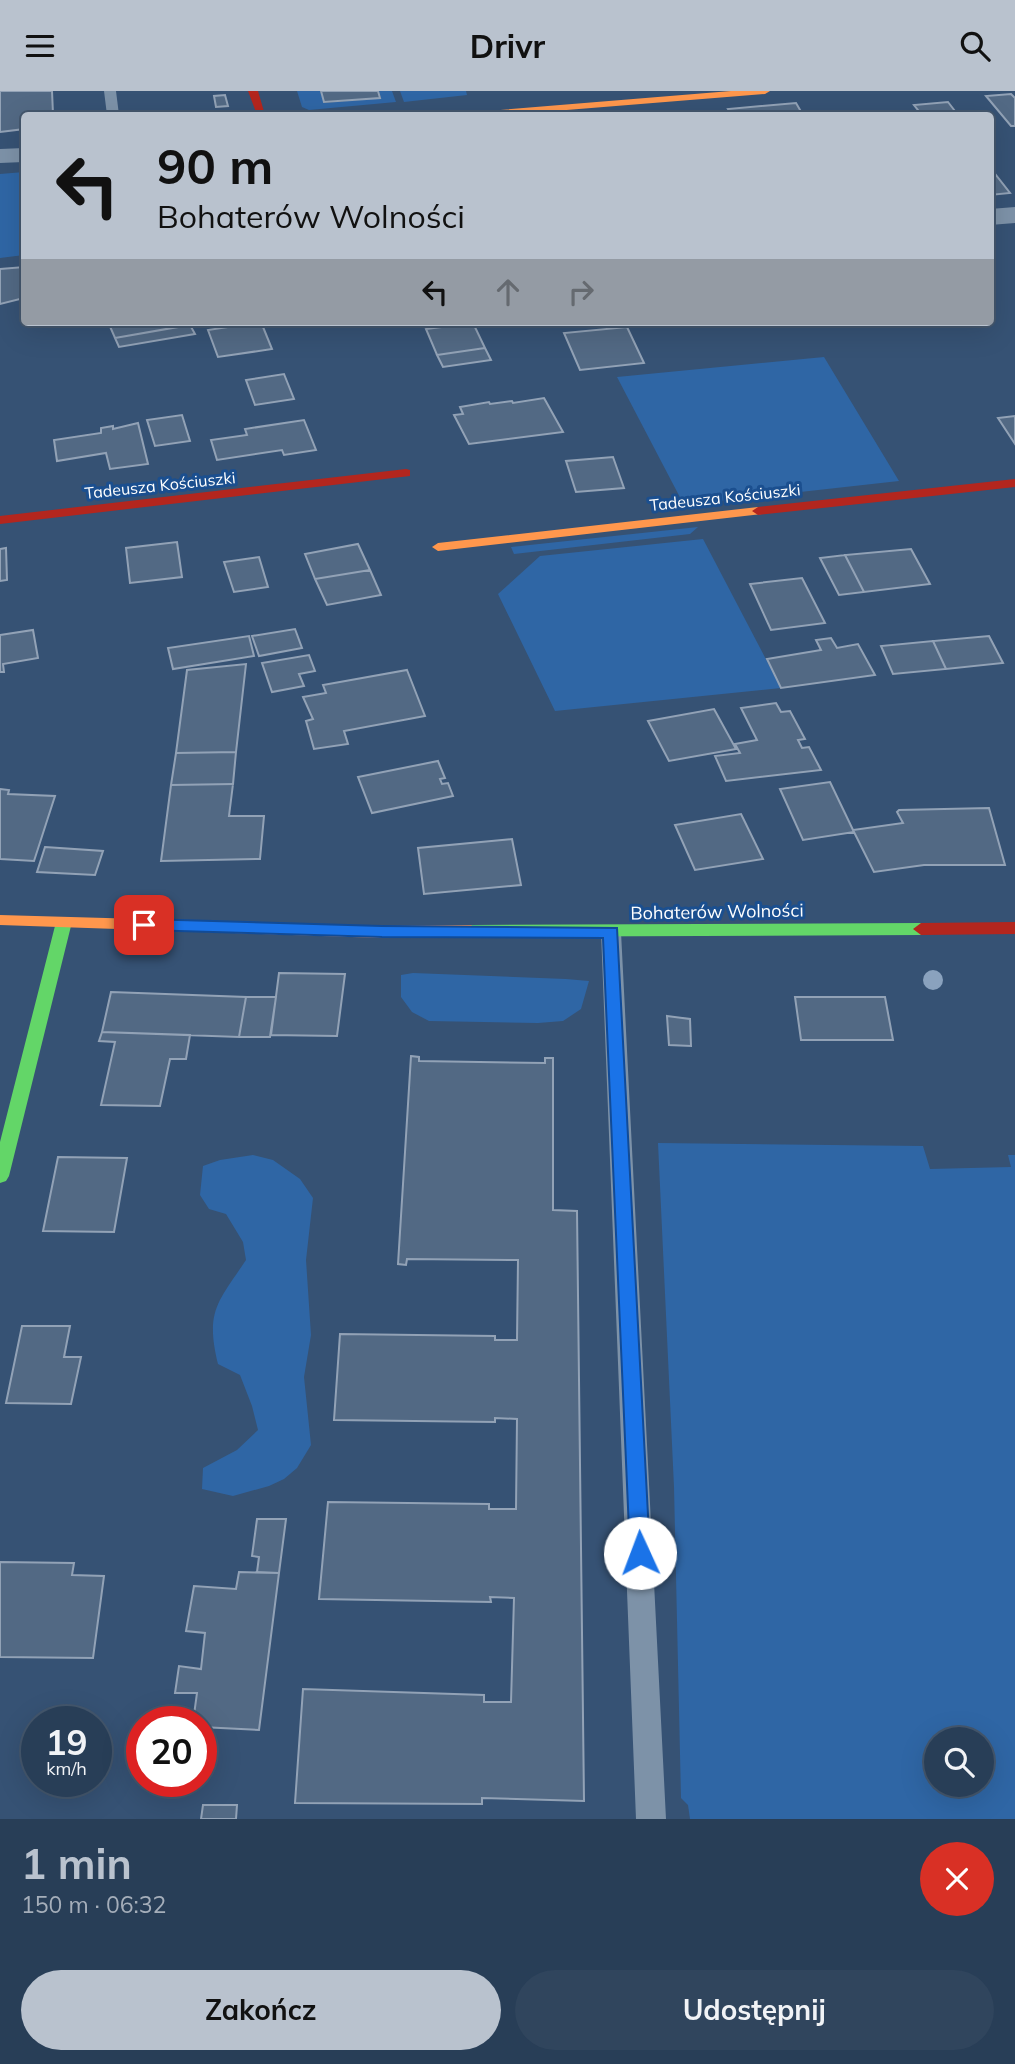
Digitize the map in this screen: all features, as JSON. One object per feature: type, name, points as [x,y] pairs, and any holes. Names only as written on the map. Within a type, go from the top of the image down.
[{"type":"street","points":[[253,91],[260,112]]},
{"type":"street","points":[[511,112],[765,91]]},
{"type":"street","points":[[0,156],[21,155]]},
{"type":"street","points":[[994,217],[1015,215]]},
{"type":"street","name":"Tadeusza Kościuszki","points":[[0,520],[406,473]]},
{"type":"street","name":"Tadeusza Kościuszki","points":[[438,547],[1015,483]]},
{"type":"street","name":"Bohaterów Wolności","points":[[0,920],[382,932],[1015,928]]},
{"type":"street","points":[[0,1176],[64,922]]},
{"type":"lane","points":[[110,91],[113,112]]},
{"type":"lane","points":[[611,932],[651,1819]]},
{"type":"shaded area","points":[[297,91],[320,91],[324,103],[381,98],[379,91],[392,91],[396,102],[309,110],[302,107]]},
{"type":"shaded area","points":[[400,91],[466,91],[467,95],[404,102]]},
{"type":"shaded area","points":[[21,172],[21,255],[0,258],[0,174]]},
{"type":"shaded area","points":[[824,357],[899,481],[684,505],[617,377]]},
{"type":"shaded area","points":[[698,527],[690,534],[514,554],[511,547]]},
{"type":"shaded area","points":[[703,539],[781,688],[555,711],[498,594],[540,556]]},
{"type":"shaded area","points":[[413,973],[589,981],[581,1009],[563,1021],[429,1021],[412,1012],[401,997],[401,975]]},
{"type":"shaded area","points":[[658,1143],[923,1146],[930,1169],[1011,1167],[1008,1155],[1015,1155],[1015,1819],[690,1819],[688,1805],[681,1798],[674,1487]]},
{"type":"shaded area","points":[[253,1155],[273,1160],[300,1179],[313,1198],[306,1260],[311,1335],[304,1377],[311,1445],[297,1468],[284,1479],[233,1496],[202,1489],[203,1468],[237,1450],[258,1430],[240,1375],[218,1364],[214,1346],[214,1319],[221,1297],[246,1260],[243,1242],[226,1214],[209,1209],[200,1195],[203,1166],[220,1160]]},
{"type":"building","points":[[0,91],[52,91],[53,112],[21,112],[21,129],[0,132]]},
{"type":"building","points":[[321,91],[378,91],[380,98],[324,102]]},
{"type":"building","points":[[1011,94],[1015,98],[1015,126],[1011,126],[986,96]]},
{"type":"building","points":[[225,95],[228,106],[216,107],[214,96]]},
{"type":"building","points":[[948,102],[956,112],[920,112],[914,105]]},
{"type":"building","points":[[796,103],[801,112],[730,112],[728,109]]},
{"type":"building","points":[[994,173],[1010,193],[994,195]]},
{"type":"building","points":[[21,267],[21,299],[0,304],[0,269]]},
{"type":"building","points":[[110,326],[183,326],[115,338]]},
{"type":"building","points":[[184,326],[191,326],[195,334],[119,347],[115,338]]},
{"type":"building","points":[[263,326],[272,349],[218,357],[208,330]]},
{"type":"building","points":[[474,326],[485,348],[437,355],[426,329]]},
{"type":"building","points":[[627,327],[644,363],[580,370],[564,333]]},
{"type":"building","points":[[485,348],[491,360],[443,367],[437,355]]},
{"type":"building","points":[[284,374],[294,399],[255,405],[246,380]]},
{"type":"building","points":[[544,398],[563,432],[469,444],[454,415],[463,414],[460,407]]},
{"type":"building","points":[[182,415],[190,441],[155,446],[147,420]]},
{"type":"building","points":[[1015,416],[1015,444],[998,418]]},
{"type":"building","points":[[304,420],[316,450],[284,455],[282,450],[217,460],[211,440],[247,435],[245,429]]},
{"type":"building","points":[[138,423],[148,464],[110,469],[106,453],[57,461],[54,440],[101,433],[101,428],[113,426],[113,429]]},
{"type":"building","points":[[613,457],[624,488],[576,492],[566,461]]},
{"type":"building","points":[[177,542],[182,577],[130,583],[126,548]]},
{"type":"building","points":[[358,544],[370,570],[315,579],[305,554]]},
{"type":"building","points":[[6,548],[7,580],[0,581],[0,549]]},
{"type":"building","points":[[911,549],[930,584],[864,592],[845,555]]},
{"type":"building","points":[[845,555],[864,592],[839,595],[820,558]]},
{"type":"building","points":[[259,557],[268,587],[234,592],[224,562]]},
{"type":"building","points":[[370,570],[381,595],[327,605],[315,579]]},
{"type":"building","points":[[802,578],[825,623],[771,630],[750,584]]},
{"type":"building","points":[[295,629],[302,648],[259,656],[252,636]]},
{"type":"building","points":[[33,630],[38,658],[3,664],[4,672],[0,672],[0,635]]},
{"type":"building","points":[[249,636],[254,656],[173,669],[168,648]]},
{"type":"building","points":[[989,636],[1003,663],[946,669],[933,641]]},
{"type":"building","points":[[831,638],[837,648],[858,644],[875,675],[781,688],[767,659],[821,650],[816,640]]},
{"type":"building","points":[[933,641],[946,669],[893,674],[881,646]]},
{"type":"building","points":[[309,655],[315,671],[299,674],[304,686],[272,692],[262,663]]},
{"type":"building","points":[[246,664],[236,752],[176,753],[187,670]]},
{"type":"building","points":[[407,670],[425,716],[344,731],[348,744],[314,749],[306,721],[313,719],[303,697],[326,693],[323,685]]},
{"type":"building","points":[[776,703],[781,712],[790,711],[805,739],[798,740],[802,748],[809,747],[821,770],[726,781],[715,756],[740,753],[735,744],[757,740],[741,708]]},
{"type":"building","points":[[714,709],[736,749],[669,761],[648,721]]},
{"type":"building","points":[[236,752],[233,784],[171,785],[176,753]]},
{"type":"building","points":[[438,761],[445,778],[440,779],[442,784],[448,783],[453,796],[372,813],[358,777]]},
{"type":"building","points":[[830,782],[854,832],[803,840],[780,789]]},
{"type":"building","points":[[233,784],[229,816],[264,816],[260,859],[161,861],[171,785]]},
{"type":"building","points":[[0,789],[9,790],[8,794],[55,796],[34,861],[0,859]]},
{"type":"building","points":[[989,808],[1005,865],[924,865],[874,872],[853,830],[903,823],[897,812],[899,810]]},
{"type":"building","points":[[741,814],[763,859],[695,870],[675,825]]},
{"type":"building","points":[[512,839],[521,885],[424,894],[418,848]]},
{"type":"building","points":[[45,847],[103,851],[95,875],[37,872]]},
{"type":"building","points":[[279,973],[345,974],[337,1036],[271,1035]]},
{"type":"building","points":[[111,992],[246,997],[239,1037],[102,1032]]},
{"type":"building","points":[[246,997],[276,997],[270,1037],[239,1037]]},
{"type":"building","points":[[795,997],[885,997],[893,1040],[801,1040]]},
{"type":"building","points":[[667,1016],[690,1019],[691,1046],[669,1045]]},
{"type":"building","points":[[102,1032],[190,1035],[186,1059],[170,1059],[160,1106],[101,1105],[115,1042],[99,1041]]},
{"type":"building","points":[[411,1056],[419,1057],[419,1061],[545,1063],[545,1058],[553,1058],[553,1210],[577,1211],[584,1801],[482,1798],[482,1804],[295,1803],[303,1689],[484,1695],[484,1702],[511,1702],[514,1598],[490,1597],[491,1602],[319,1599],[328,1502],[489,1504],[489,1509],[516,1509],[517,1419],[495,1418],[495,1422],[334,1420],[340,1334],[495,1336],[495,1340],[517,1340],[518,1260],[407,1259],[406,1265],[398,1264]]},
{"type":"building","points":[[58,1157],[127,1158],[114,1232],[43,1231]]},
{"type":"building","points":[[22,1326],[70,1326],[64,1357],[81,1357],[71,1404],[6,1403]]},
{"type":"building","points":[[257,1519],[286,1519],[279,1573],[257,1572],[259,1557],[252,1556]]},
{"type":"building","points":[[0,1562],[74,1563],[72,1575],[104,1576],[93,1658],[0,1657]]},
{"type":"building","points":[[239,1572],[279,1573],[259,1730],[217,1728],[217,1706],[195,1706],[197,1693],[175,1693],[179,1666],[201,1669],[205,1633],[186,1631],[194,1586],[236,1589]]},
{"type":"building","points":[[203,1805],[237,1805],[236,1819],[201,1819]]},
{"type":"traffic: fast","points":[[0,1176],[64,922]]},
{"type":"traffic: fast","points":[[471,931],[921,929]]},
{"type":"traffic: slow","points":[[511,112],[765,91]]},
{"type":"traffic: slow","points":[[438,547],[758,511]]},
{"type":"traffic: slow","points":[[0,920],[382,932],[471,931]]},
{"type":"traffic: jam","points":[[253,91],[260,112]]},
{"type":"traffic: jam","points":[[0,520],[406,473]]},
{"type":"traffic: jam","points":[[758,511],[1015,483]]},
{"type":"traffic: jam","points":[[921,929],[1015,928]]},
{"type":"route","points":[[144,925],[382,932],[611,932],[640,1553]]}]
